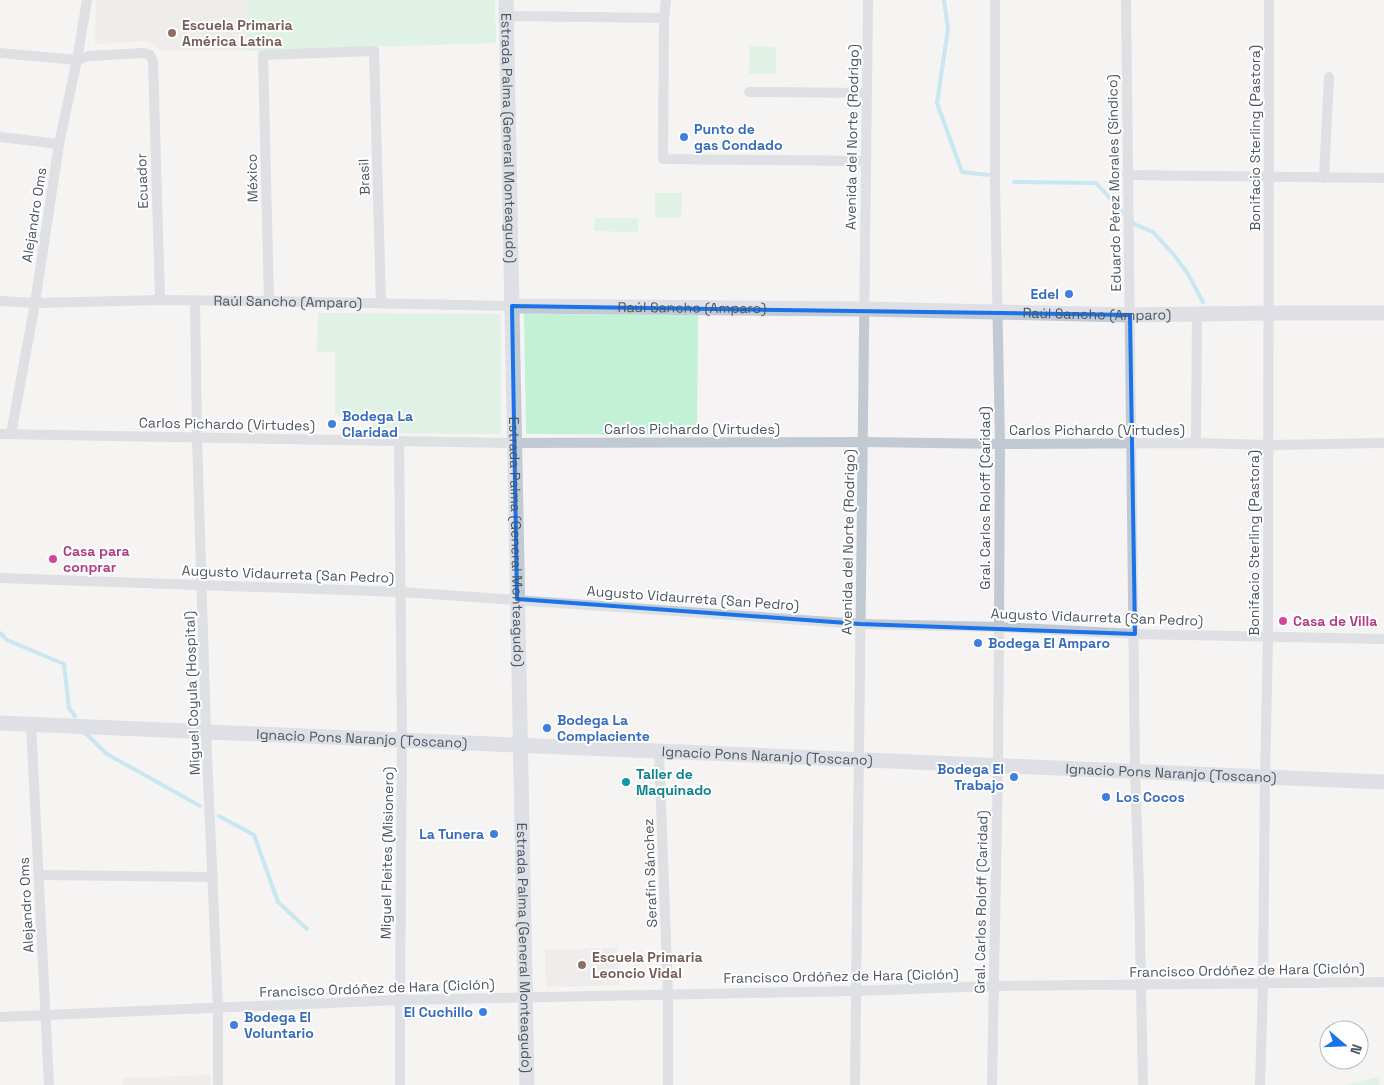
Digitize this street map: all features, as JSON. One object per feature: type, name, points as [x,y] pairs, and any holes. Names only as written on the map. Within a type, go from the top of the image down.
[{"type":"street","name":"Alejandro Oms","points":[[11,434],[35,303],[59,144],[77,60],[87,0]]},
{"type":"street","name":"Estrada Palma (General Monteagudo)","points":[[506,0],[527,1085]]},
{"type":"street","points":[[666,0],[664,18],[663,159],[866,161]]},
{"type":"street","name":"Avenida del Norte (Rodrigo)","points":[[855,1085],[868,0]]},
{"type":"street","name":"Gral. Carlos Roloff (Caridad)","points":[[992,1085],[998,765],[1000,444],[995,182],[995,0]]},
{"type":"street","name":"Eduardo Pérez Morales (Síndico)","points":[[1126,0],[1135,771],[1143,1085]]},
{"type":"street","name":"Bonifacio Sterling (Pastora)","points":[[1260,1085],[1268,637],[1269,0]]},
{"type":"street","points":[[506,16],[664,18]]},
{"type":"street","name":"México","points":[[269,301],[263,55],[374,51]]},
{"type":"street","name":"Brasil","points":[[374,51],[382,303]]},
{"type":"street","points":[[0,53],[77,60]]},
{"type":"street","name":"Ecuador","points":[[77,60],[89,56],[144,53],[150,55],[153,61],[160,300]]},
{"type":"street","points":[[1324,178],[1328,78]]},
{"type":"street","points":[[749,92],[867,93]]},
{"type":"street","points":[[0,137],[59,144]]},
{"type":"street","points":[[1127,175],[1384,178]]},
{"type":"street","name":"Raúl Sancho (Amparo)","points":[[0,301],[35,303],[160,300],[269,301],[512,306],[864,309],[1130,315],[1384,313]]},
{"type":"street","name":"Miguel Coyula (Hospital)","points":[[196,301],[197,438],[206,732],[218,1007],[218,1085]]},
{"type":"street","points":[[1196,443],[1197,314]]},
{"type":"street","name":"Carlos Pichardo (Virtudes)","points":[[0,434],[514,443],[863,442],[1268,445],[1384,443]]},
{"type":"street","name":"Miguel Fleites (Misionero)","points":[[399,441],[402,740],[400,1085]]},
{"type":"street","name":"Augusto Vidaurreta (San Pedro)","points":[[0,578],[401,592],[860,624],[999,627],[1134,634],[1384,639]]},
{"type":"street","name":"Ignacio Pons Naranjo (Toscano)","points":[[0,723],[1384,782]]},
{"type":"street","name":"Alejandro Oms","points":[[31,724],[49,1085]]},
{"type":"street","name":"Serafín Sánchez","points":[[659,751],[668,994],[668,1085]]},
{"type":"street","points":[[39,875],[213,877]]},
{"type":"street","name":"Francisco Ordóñez de Hara (Ciclón)","points":[[0,1017],[400,1000],[856,991],[993,986],[1384,982]]},
{"type":"highlighted area","points":[[512,306],[1130,315],[1135,634],[860,624],[517,599]]},
{"type":"shaded area","name":"Escuela Primaria América Latina","points":[[96,0],[247,0],[248,51],[160,50],[154,44],[146,41],[95,44]]},
{"type":"shaded area","name":"Escuela Primaria Leoncio Vidal","points":[[617,948],[619,985],[546,987],[545,950]]},
{"type":"shaded area","points":[[210,1075],[211,1085],[123,1085],[123,1078]]},
{"type":"green space","points":[[247,0],[495,0],[496,43],[248,51]]},
{"type":"green space","points":[[750,46],[776,47],[776,74],[749,74]]},
{"type":"green space","points":[[655,193],[682,193],[681,218],[655,218]]},
{"type":"green space","points":[[595,218],[638,218],[638,232],[594,231]]},
{"type":"green space","points":[[318,313],[501,314],[501,434],[373,433],[373,417],[343,417],[335,413],[335,352],[317,352]]},
{"type":"green space","points":[[524,314],[698,315],[697,435],[526,434]]},
{"type":"green space","points":[[1379,1077],[1379,1085],[1345,1085]]},
{"type":"waterway","points":[[944,0],[948,29],[937,103],[962,172],[988,175]]},
{"type":"waterway","points":[[1014,182],[1096,183],[1127,217]]},
{"type":"waterway","points":[[1132,222],[1153,232],[1174,255],[1188,274],[1203,302]]},
{"type":"waterway","points":[[0,633],[7,640],[64,664],[69,708],[75,716]]},
{"type":"waterway","points":[[83,731],[107,754],[200,806]]},
{"type":"waterway","points":[[219,816],[254,835],[278,902],[307,929]]},
{"type":"place","name":"Escuela Primaria América Latina","points":[[172,33]]},
{"type":"place","name":"Punto de gas Condado","points":[[684,137]]},
{"type":"place","name":"Edel","points":[[1069,294]]},
{"type":"place","name":"Bodega La Claridad","points":[[332,424]]},
{"type":"place","name":"Casa para conprar","points":[[53,559]]},
{"type":"place","name":"Casa de Villa","points":[[1283,621]]},
{"type":"place","name":"Bodega El Amparo","points":[[978,643]]},
{"type":"place","name":"Bodega La Complaciente","points":[[547,728]]},
{"type":"place","name":"Bodega El Trabajo","points":[[1014,777]]},
{"type":"place","name":"Taller de Maquinado","points":[[626,782]]},
{"type":"place","name":"Los Cocos","points":[[1106,797]]},
{"type":"place","name":"La Tunera","points":[[494,834]]},
{"type":"place","name":"Escuela Primaria Leoncio Vidal","points":[[582,965]]},
{"type":"place","name":"El Cuchillo","points":[[483,1012]]},
{"type":"place","name":"Bodega El Voluntario","points":[[234,1025]]}]
